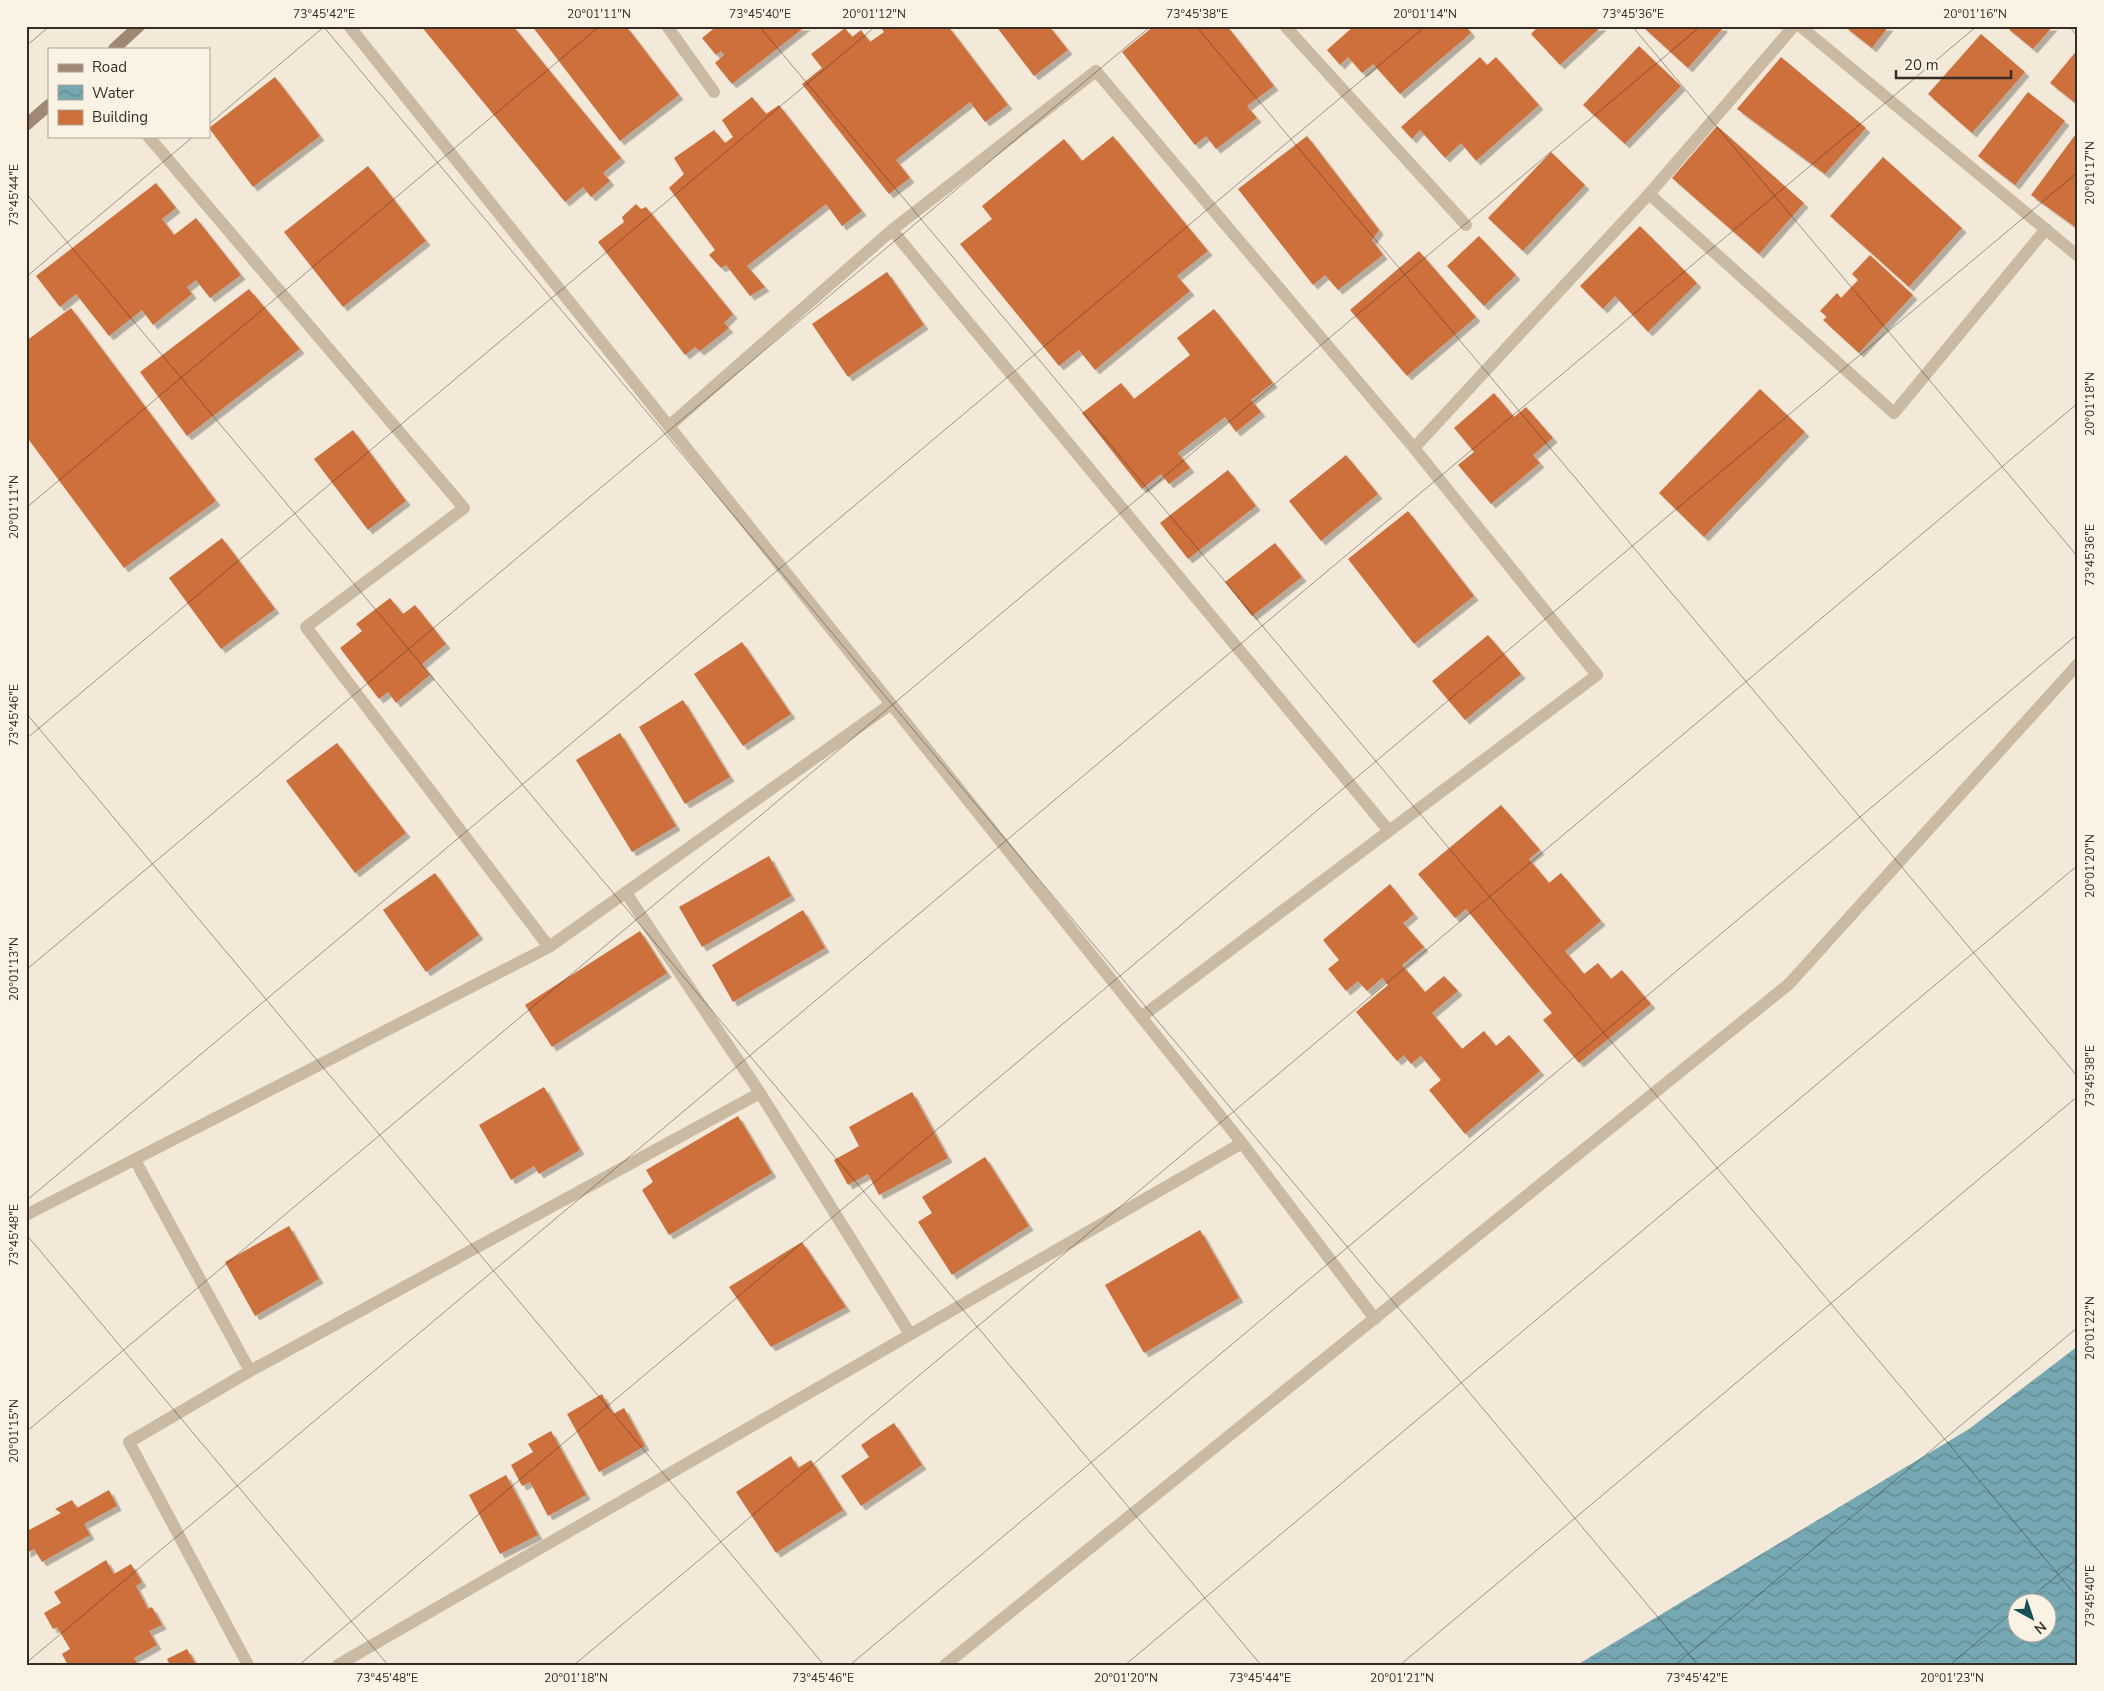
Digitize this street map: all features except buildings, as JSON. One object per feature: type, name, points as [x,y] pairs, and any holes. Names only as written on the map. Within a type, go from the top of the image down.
[{"type":"main road","points":[[115,48],[139,26]]},
{"type":"main road","points":[[26,125],[48,106]]},
{"type":"street","points":[[349,26],[1242,1143],[1375,1319]]},
{"type":"street","points":[[1285,26],[1466,225]]},
{"type":"street","points":[[1414,448],[1649,194],[1794,26]]},
{"type":"street","points":[[1800,26],[2078,256]]},
{"type":"street","points":[[672,28],[714,92]]},
{"type":"street","points":[[669,426],[892,230],[1096,71],[1414,448],[1597,675],[1141,1017]]},
{"type":"street","points":[[150,138],[464,508],[306,627],[549,947]]},
{"type":"street","points":[[1649,194],[1894,413],[2046,229]]},
{"type":"street","points":[[892,230],[1390,830]]},
{"type":"street","points":[[945,1665],[1789,984],[2078,664]]},
{"type":"street","points":[[26,1215],[549,947],[891,704]]},
{"type":"street","points":[[626,893],[760,1093],[910,1334]]},
{"type":"street","points":[[248,1665],[129,1442],[250,1371],[760,1093]]},
{"type":"street","points":[[338,1665],[1242,1143]]},
{"type":"street","points":[[135,1160],[250,1371]]},
{"type":"water","points":[[2078,1346],[2078,1665],[1577,1665],[1969,1429]]}]
